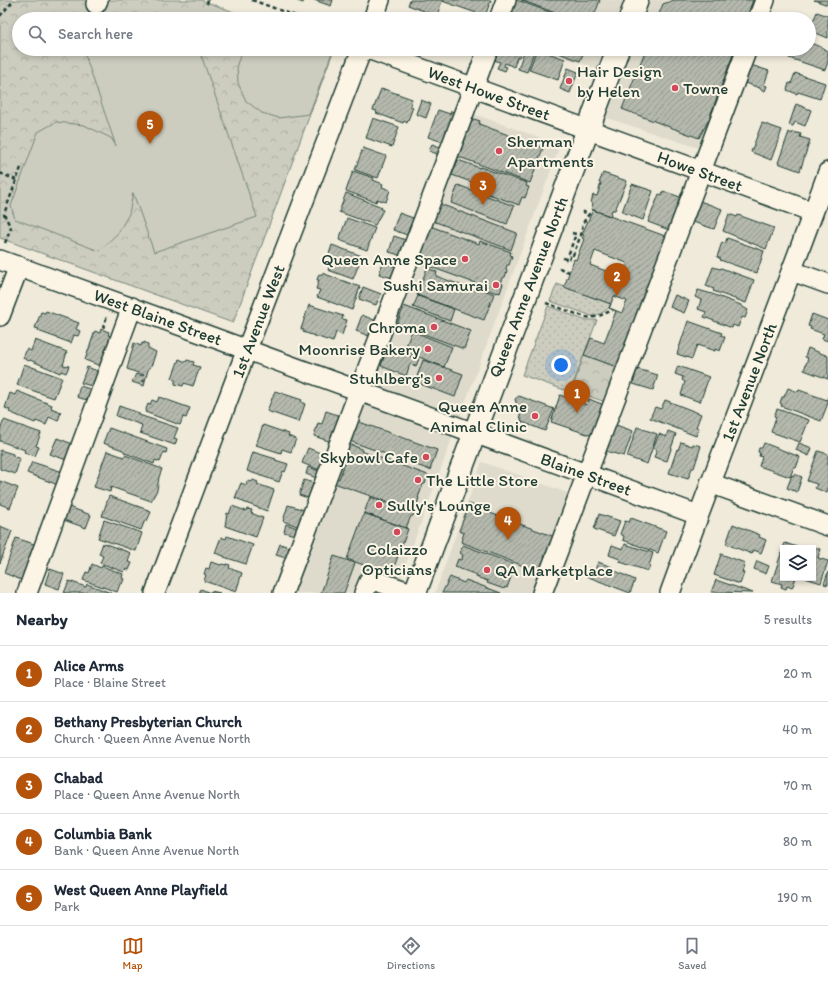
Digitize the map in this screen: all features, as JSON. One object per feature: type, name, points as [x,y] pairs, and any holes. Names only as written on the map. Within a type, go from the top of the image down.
[{"type":"main road","points":[[633,12],[637,0]]},
{"type":"main road","name":"Queen Anne Avenue North","points":[[413,593],[615,56]]},
{"type":"street","points":[[376,12],[380,0]]},
{"type":"street","points":[[502,12],[506,0]]},
{"type":"street","points":[[761,12],[765,0]]},
{"type":"street","name":"1st Avenue West","points":[[155,593],[246,349],[359,56]]},
{"type":"street","name":"West Howe Street","points":[[387,56],[587,129]]},
{"type":"street","points":[[283,593],[485,56]]},
{"type":"street","points":[[542,593],[744,56]]},
{"type":"street","name":"Howe Street","points":[[587,129],[814,212]]},
{"type":"street","name":"1st Avenue North","points":[[670,593],[710,483],[828,172]]},
{"type":"street","name":"West Blaine Street","points":[[3,251],[19,266],[474,433]]},
{"type":"street","points":[[0,316],[19,266]]},
{"type":"street","points":[[792,270],[828,284]]},
{"type":"street","points":[[27,593],[132,307]]},
{"type":"street","name":"Blaine Street","points":[[474,433],[698,515]]},
{"type":"street","points":[[710,483],[828,526]]},
{"type":"street","points":[[364,593],[370,579],[413,593]]},
{"type":"path","points":[[0,16],[14,0]]},
{"type":"path","points":[[207,4],[208,0]]},
{"type":"path","points":[[252,0],[285,12]]},
{"type":"path","points":[[3,251],[11,228],[4,214],[22,165]]},
{"type":"path","points":[[0,173],[16,180]]},
{"type":"path","points":[[571,254],[573,254],[576,248],[588,214],[581,211]]},
{"type":"path","points":[[563,258],[569,260],[571,254],[569,253],[576,234],[572,233]]},
{"type":"path","points":[[559,268],[570,272]]},
{"type":"path","points":[[546,303],[591,318],[598,317],[613,310]]},
{"type":"path","points":[[103,328],[109,310]]},
{"type":"shaded area","points":[[510,0],[761,0],[757,12],[506,12]]},
{"type":"shaded area","name":"Towne","points":[[562,56],[740,56],[705,150],[604,117],[618,77]]},
{"type":"shaded area","points":[[468,112],[549,141],[558,151],[395,593],[290,593]]},
{"type":"shaded area","points":[[482,462],[573,495],[536,593],[435,593]]},
{"type":"green space","points":[[0,0],[201,0],[234,12],[12,12],[12,56],[331,56],[233,323],[0,238]]},
{"type":"green space","points":[[85,56],[201,56],[257,217],[154,252],[133,193],[129,214],[118,233],[99,251],[15,219],[11,206],[38,132],[56,122],[84,125],[111,138],[116,146]]},
{"type":"green space","points":[[240,56],[331,56],[309,114],[279,118],[262,113],[246,101],[238,83],[237,64]]},
{"type":"green space","points":[[557,284],[611,304],[608,309],[598,315],[592,316],[550,301]]},
{"type":"green space","points":[[548,306],[584,320],[597,320],[570,392],[522,375]]},
{"type":"green space","points":[[584,355],[620,368],[608,403],[572,390]]},
{"type":"building","points":[[295,0],[304,0],[303,3]]},
{"type":"building","points":[[314,0],[333,0],[331,6]]},
{"type":"building","points":[[410,0],[491,0],[486,12],[474,12],[442,1],[438,12],[426,12],[408,5]]},
{"type":"building","points":[[517,0],[549,12],[512,12]]},
{"type":"building","points":[[521,0],[600,0],[596,12],[553,12]]},
{"type":"building","points":[[674,0],[753,0],[749,12],[660,12],[663,4]]},
{"type":"building","points":[[814,0],[828,0],[828,5]]},
{"type":"building","points":[[817,12],[828,16],[828,38],[816,33]]},
{"type":"building","points":[[816,45],[828,51],[828,62],[825,70],[789,58],[788,56],[816,56]]},
{"type":"building","points":[[492,56],[519,56],[517,57],[514,67],[505,63],[504,66],[507,67],[505,71],[497,68],[500,62],[491,59]]},
{"type":"building","points":[[523,56],[533,56],[527,72],[518,69]]},
{"type":"building","points":[[534,56],[557,56],[565,59],[558,80],[529,70]]},
{"type":"building","points":[[567,56],[582,56],[580,61]]},
{"type":"building","name":"Towne","points":[[643,56],[732,56],[709,119],[699,138],[622,109]]},
{"type":"building","points":[[751,65],[769,71],[764,85],[767,86],[765,91],[745,83]]},
{"type":"building","name":"Hair Design by Helen","points":[[568,68],[578,72],[570,93],[560,89]]},
{"type":"building","points":[[795,73],[825,83],[820,99],[798,92],[797,94],[787,90]]},
{"type":"building","points":[[381,89],[412,99],[410,106],[413,107],[407,123],[404,121],[403,123],[376,113],[377,111],[373,110]]},
{"type":"building","points":[[421,100],[431,104],[426,118],[416,114]]},
{"type":"building","points":[[796,104],[811,110],[805,126],[795,122],[793,126],[789,125]]},
{"type":"building","points":[[438,110],[450,114],[451,111],[459,113],[449,144],[428,137]]},
{"type":"building","name":"Sherman Apartments","points":[[468,117],[480,121],[479,124],[543,148],[530,183],[454,155]]},
{"type":"building","points":[[373,118],[399,127],[392,147],[366,138]]},
{"type":"building","points":[[762,123],[782,130],[771,160],[751,152]]},
{"type":"building","points":[[789,132],[792,134],[793,132],[801,134],[800,137],[810,140],[800,171],[778,163]]},
{"type":"building","points":[[432,144],[446,149],[443,156],[429,151]]},
{"type":"building","points":[[363,148],[386,156],[378,178],[355,170]]},
{"type":"building","points":[[458,160],[527,183],[526,186],[529,187],[525,198],[522,197],[519,205],[472,188],[474,183],[452,175]]},
{"type":"building","points":[[353,171],[374,178],[373,180],[383,184],[382,187],[390,190],[386,202],[377,199],[376,202],[346,191]]},
{"type":"building","points":[[603,173],[627,181],[615,210],[612,210],[610,216],[591,209],[593,204],[591,203],[593,195],[597,196],[601,183],[599,183]]},
{"type":"building","points":[[632,184],[653,191],[643,220],[622,212]]},
{"type":"building","points":[[458,185],[514,206],[507,224],[451,203]]},
{"type":"building","points":[[663,191],[680,197],[678,201],[680,202],[669,230],[648,222],[659,194],[662,195]]},
{"type":"building","points":[[346,193],[382,207],[381,209],[383,210],[375,225],[339,212]]},
{"type":"building","points":[[697,200],[722,209],[714,229],[690,221]]},
{"type":"building","points":[[440,204],[517,233],[511,250],[433,221]]},
{"type":"building","points":[[593,210],[668,237],[620,368],[584,355],[591,338],[604,343],[616,311],[609,308],[611,304],[564,287],[574,259],[576,260],[584,239],[582,238],[584,235],[582,234]],"holes":[[[595,251],[627,263],[622,277],[590,265]]]},
{"type":"building","points":[[399,213],[416,219],[410,236],[393,230]]},
{"type":"building","points":[[729,214],[737,217],[738,215],[774,228],[766,249],[723,231]]},
{"type":"building","points":[[347,218],[375,228],[367,250],[339,240]]},
{"type":"building","name":"Queen Anne Space","points":[[430,226],[479,244],[480,241],[511,252],[510,255],[512,256],[509,265],[507,265],[506,268],[507,271],[505,277],[500,283],[503,284],[500,293],[482,288],[483,286],[417,262]]},
{"type":"building","points":[[394,236],[409,241],[403,256],[389,252]]},
{"type":"building","points":[[727,238],[764,251],[757,273],[720,260],[721,259],[717,257],[722,242],[725,244]]},
{"type":"building","points":[[332,245],[362,256],[353,279],[328,270],[332,259],[328,257]]},
{"type":"building","points":[[383,262],[400,268],[396,279],[379,274]]},
{"type":"building","points":[[713,267],[721,268],[754,280],[746,303],[713,291],[714,289],[706,286]]},
{"type":"building","points":[[427,268],[437,272],[436,276],[477,291],[479,288],[494,294],[484,320],[417,295]]},
{"type":"building","points":[[322,273],[360,287],[352,310],[317,297],[320,290],[316,289],[319,280],[317,280],[319,274],[321,275]]},
{"type":"building","points":[[363,287],[381,294],[376,305],[359,299]]},
{"type":"building","points":[[698,290],[741,305],[748,310],[745,318],[742,317],[738,327],[733,325],[732,328],[704,317],[706,312],[698,309],[701,300],[695,297]]},
{"type":"building","points":[[675,295],[689,301],[684,313],[670,307]]},
{"type":"building","points":[[418,296],[454,309],[450,321],[413,307]]},
{"type":"building","points":[[614,296],[627,301],[622,313],[609,308]]},
{"type":"building","points":[[309,305],[343,316],[342,319],[347,320],[342,335],[336,332],[333,342],[303,332],[304,330],[301,329]]},
{"type":"building","name":"Chroma","points":[[404,306],[471,331],[464,349],[397,324]]},
{"type":"building","points":[[46,311],[79,323],[76,329],[80,331],[78,336],[74,335],[71,343],[38,331],[39,329],[35,328],[41,312],[45,313]]},
{"type":"building","points":[[812,314],[828,320],[828,341],[822,339],[824,334],[810,329],[811,327],[808,326]]},
{"type":"building","points":[[362,315],[379,322],[374,338],[356,331]]},
{"type":"building","points":[[688,321],[722,333],[721,335],[725,337],[720,351],[715,349],[715,351],[697,345],[692,359],[677,354]]},
{"type":"building","points":[[101,329],[109,332],[108,335],[114,337],[103,367],[85,360],[95,331],[100,333]]},
{"type":"building","name":"Moonrise Bakery","points":[[412,331],[452,347],[444,367],[404,351]]},
{"type":"building","points":[[35,340],[67,352],[63,365],[69,366],[66,373],[61,371],[60,373],[23,358],[27,349],[31,351]]},
{"type":"building","points":[[144,342],[148,344],[148,348],[156,352],[145,381],[142,380],[145,382],[144,386],[132,382],[136,374],[144,375],[127,369],[134,343],[141,346]]},
{"type":"building","points":[[387,348],[419,359],[416,366],[410,364],[406,376],[381,366]]},
{"type":"building","points":[[808,348],[828,356],[828,379],[804,370],[808,358],[805,357]]},
{"type":"building","points":[[179,359],[186,362],[187,360],[194,362],[193,365],[200,367],[193,386],[184,383],[183,386],[175,384],[175,379],[172,378]]},
{"type":"building","name":"Stuhlberg's","points":[[423,360],[463,374],[455,397],[415,382]]},
{"type":"building","points":[[24,364],[62,378],[54,398],[17,385]]},
{"type":"building","points":[[678,366],[709,377],[700,402],[681,395],[685,382],[682,380],[683,377],[675,374]]},
{"type":"building","points":[[87,367],[100,372],[95,387],[81,383]]},
{"type":"building","points":[[637,369],[658,375],[653,390],[633,384]]},
{"type":"building","points":[[80,386],[93,390],[90,401],[77,397]]},
{"type":"building","points":[[788,388],[798,392],[799,390],[827,400],[828,397],[828,403],[821,421],[781,406],[782,404],[780,403],[782,397],[784,397]]},
{"type":"building","points":[[17,391],[52,405],[51,408],[61,412],[58,421],[49,417],[46,425],[36,421],[35,423],[9,412],[10,410],[5,408],[10,393],[15,395]]},
{"type":"building","points":[[275,391],[302,400],[301,402],[305,404],[299,422],[267,411]]},
{"type":"building","points":[[560,395],[587,405],[589,399],[604,405],[593,436],[551,422]]},
{"type":"building","name":"Queen Anne Animal Clinic","points":[[519,396],[554,409],[545,431],[522,422],[515,399]]},
{"type":"building","points":[[159,397],[190,408],[186,418],[183,417],[180,425],[145,412],[148,404],[150,405],[152,400],[157,402]]},
{"type":"building","points":[[665,400],[701,414],[696,427],[699,428],[696,436],[650,418],[655,407],[661,409]]},
{"type":"building","points":[[119,406],[139,413],[139,415],[178,428],[174,438],[177,439],[175,445],[140,433],[142,425],[116,416]]},
{"type":"building","points":[[777,409],[809,420],[800,442],[771,432]]},
{"type":"building","points":[[326,411],[346,418],[337,444],[314,436],[318,423],[322,424]]},
{"type":"building","points":[[4,420],[41,433],[36,446],[39,447],[35,456],[24,452],[25,450],[0,441],[0,430]]},
{"type":"building","points":[[354,420],[437,450],[430,470],[347,440]]},
{"type":"building","points":[[613,424],[633,431],[624,456],[605,451]]},
{"type":"building","points":[[263,425],[289,434],[288,436],[296,439],[291,452],[282,449],[281,453],[256,445]]},
{"type":"building","points":[[637,427],[657,434],[647,464],[627,457]]},
{"type":"building","points":[[109,428],[167,449],[166,453],[164,452],[160,462],[155,460],[154,464],[125,453],[123,450],[103,443]]},
{"type":"building","points":[[668,431],[676,434],[667,461],[654,457],[657,450],[653,448],[659,434],[666,437]]},
{"type":"building","points":[[57,438],[75,445],[69,461],[50,454]]},
{"type":"building","points":[[681,442],[692,446],[693,444],[701,446],[694,468],[692,468],[688,479],[669,473],[677,449],[678,450]]},
{"type":"building","points":[[764,443],[800,457],[796,468],[794,467],[790,477],[759,466],[762,457],[759,456],[760,453],[758,452],[759,448],[762,448]]},
{"type":"building","points":[[799,443],[812,448],[809,456],[796,450]]},
{"type":"building","points":[[349,444],[362,449],[361,451],[428,475],[425,484],[423,484],[416,508],[414,508],[413,511],[334,483],[336,478],[339,479],[348,455],[346,454]]},
{"type":"building","points":[[308,448],[330,457],[322,471],[302,463]]},
{"type":"building","points":[[0,450],[13,454],[13,456],[20,459],[15,474],[0,469]]},
{"type":"building","points":[[107,451],[124,457],[125,455],[162,469],[157,490],[151,501],[111,487],[110,492],[94,487]]},
{"type":"building","points":[[818,451],[828,454],[827,493],[815,488],[817,484],[807,481]]},
{"type":"building","points":[[253,452],[288,464],[285,472],[283,471],[279,482],[247,471]]},
{"type":"building","points":[[32,462],[63,472],[58,485],[27,473]]},
{"type":"building","points":[[308,467],[325,473],[322,480],[306,474]]},
{"type":"building","points":[[794,474],[802,477],[797,492],[787,488],[792,475],[794,476]]},
{"type":"building","points":[[253,480],[258,482],[257,484],[274,490],[267,511],[235,498],[241,483],[246,485],[247,481],[252,482]]},
{"type":"building","points":[[304,480],[320,485],[314,500],[299,495]]},
{"type":"building","points":[[0,481],[18,488],[10,508],[0,504]]},
{"type":"building","points":[[109,496],[151,512],[147,521],[145,520],[141,530],[102,516]]},
{"type":"building","name":"Sully's Lounge","points":[[370,497],[414,513],[413,516],[411,516],[406,528],[364,513]]},
{"type":"building","points":[[469,504],[555,537],[542,573],[461,542],[464,533],[459,531]]},
{"type":"building","points":[[288,505],[308,511],[303,528],[283,521]]},
{"type":"building","points":[[66,506],[91,515],[86,528],[61,519]]},
{"type":"building","points":[[232,506],[246,511],[247,509],[252,510],[251,513],[263,518],[256,537],[225,526],[227,513],[229,514]]},
{"type":"building","points":[[364,513],[408,529],[391,575],[347,559]]},
{"type":"building","points":[[599,514],[620,521],[614,536],[594,529]]},
{"type":"building","points":[[631,518],[666,531],[658,553],[623,540],[624,536],[620,534],[625,521],[629,522]]},
{"type":"building","points":[[104,520],[142,533],[136,551],[98,538]]},
{"type":"building","points":[[286,524],[300,529],[298,536],[284,532]]},
{"type":"building","points":[[733,524],[760,535],[759,537],[766,540],[761,553],[754,550],[752,554],[726,544]]},
{"type":"building","points":[[0,526],[12,531],[0,563]]},
{"type":"building","points":[[227,536],[253,545],[246,564],[215,553],[221,537],[226,539]]},
{"type":"building","points":[[16,538],[37,545],[24,581],[4,573]]},
{"type":"building","points":[[103,543],[131,553],[128,562],[132,563],[129,570],[125,569],[124,572],[100,563],[103,556],[99,554]]},
{"type":"building","points":[[280,544],[293,548],[289,559],[276,555]]},
{"type":"building","points":[[625,544],[653,553],[648,571],[620,562],[620,559],[609,555],[612,545],[623,549]]},
{"type":"building","name":"QA Marketplace","points":[[463,545],[513,564],[510,573],[512,574],[507,588],[505,587],[504,589],[487,583],[488,581],[476,577],[477,575],[455,567],[458,559],[461,560],[463,555],[460,553]]},
{"type":"building","points":[[816,548],[820,549],[818,558],[828,561],[821,583],[815,581],[816,581]]},
{"type":"building","points":[[721,554],[745,563],[742,572],[744,573],[740,584],[714,575]]},
{"type":"building","points":[[334,556],[355,563],[344,593],[321,593]]},
{"type":"building","points":[[780,557],[780,581],[795,581],[792,588],[787,586],[786,589],[781,587],[782,584],[772,581]]},
{"type":"building","points":[[757,561],[769,566],[766,574],[754,569]]},
{"type":"building","points":[[211,562],[221,565],[230,565],[229,568],[242,573],[236,592],[204,581],[206,568],[209,569]]},
{"type":"building","points":[[598,562],[612,567],[611,569],[635,580],[630,593],[586,576],[589,568],[595,570]]},
{"type":"building","points":[[92,564],[123,574],[122,578],[124,579],[117,592],[83,580],[86,572],[89,573]]},
{"type":"building","points":[[50,569],[64,574],[59,589],[45,584]]},
{"type":"building","points":[[828,572],[828,585],[824,584]]},
{"type":"building","points":[[450,577],[464,583],[466,580],[501,593],[442,593]]},
{"type":"building","points":[[716,580],[753,593],[711,592]]},
{"type":"building","points":[[69,581],[86,587],[87,584],[111,593],[64,593]]},
{"type":"building","points":[[201,589],[210,593],[199,593]]},
{"type":"place","name":"Hair Design by Helen","points":[[569,81]]},
{"type":"place","name":"Towne","points":[[675,88]]},
{"type":"place","name":"West Queen Anne Playfield","points":[[150,144]]},
{"type":"place","name":"Sherman Apartments","points":[[499,151]]},
{"type":"place","name":"Chabad","points":[[483,205]]},
{"type":"place","name":"Queen Anne Space","points":[[465,259]]},
{"type":"place","name":"Sushi Samurai","points":[[496,285]]},
{"type":"place","name":"Bethany Presbyterian Church","points":[[617,296]]},
{"type":"place","name":"Chroma","points":[[434,327]]},
{"type":"place","name":"Moonrise Bakery","points":[[428,349]]},
{"type":"place","name":"Stuhlberg's","points":[[439,378]]},
{"type":"place","name":"Alice Arms","points":[[577,413]]},
{"type":"place","name":"Queen Anne Animal Clinic","points":[[535,416]]},
{"type":"place","name":"Skybowl Cafe","points":[[426,457]]},
{"type":"place","name":"The Little Store","points":[[418,480]]},
{"type":"place","name":"Sully's Lounge","points":[[379,505]]},
{"type":"place","name":"Colaizzo Opticians","points":[[397,532]]},
{"type":"place","name":"Columbia Bank","points":[[508,540]]},
{"type":"place","name":"QA Marketplace","points":[[487,570]]}]
